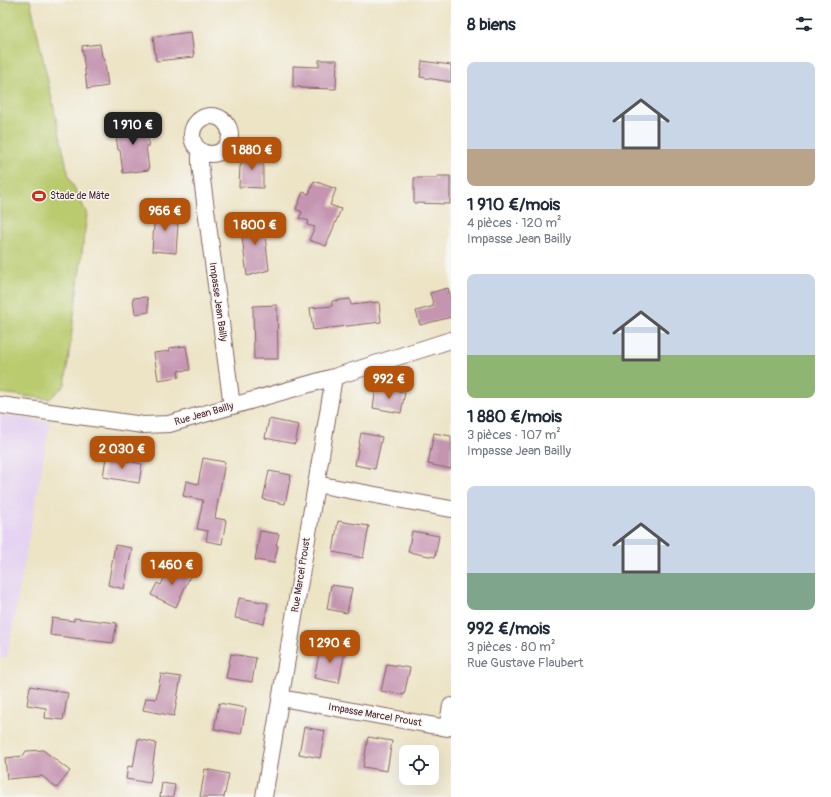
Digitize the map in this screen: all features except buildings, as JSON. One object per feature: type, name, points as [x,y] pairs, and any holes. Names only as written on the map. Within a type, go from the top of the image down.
[{"type":"street","name":"Impasse Jean Bailly","points":[[200,150],[200,164],[232,406]]},
{"type":"street","name":"Rue Jean Bailly","points":[[0,405],[143,425],[169,424],[334,377],[451,340]]},
{"type":"street","name":"Rue Marcel Proust","points":[[264,797],[334,377]]},
{"type":"street","points":[[316,484],[451,509]]},
{"type":"street","name":"Impasse Marcel Proust","points":[[281,698],[447,728],[451,706]]},
{"type":"shaded area","points":[[0,414],[50,422],[7,658],[0,657]]},
{"type":"green space","name":"Stade de Mâte","points":[[0,0],[30,0],[69,177],[87,214],[65,385],[49,399],[0,393]]},
{"type":"place","name":"Stade de Mâte","points":[[39,196]]}]
